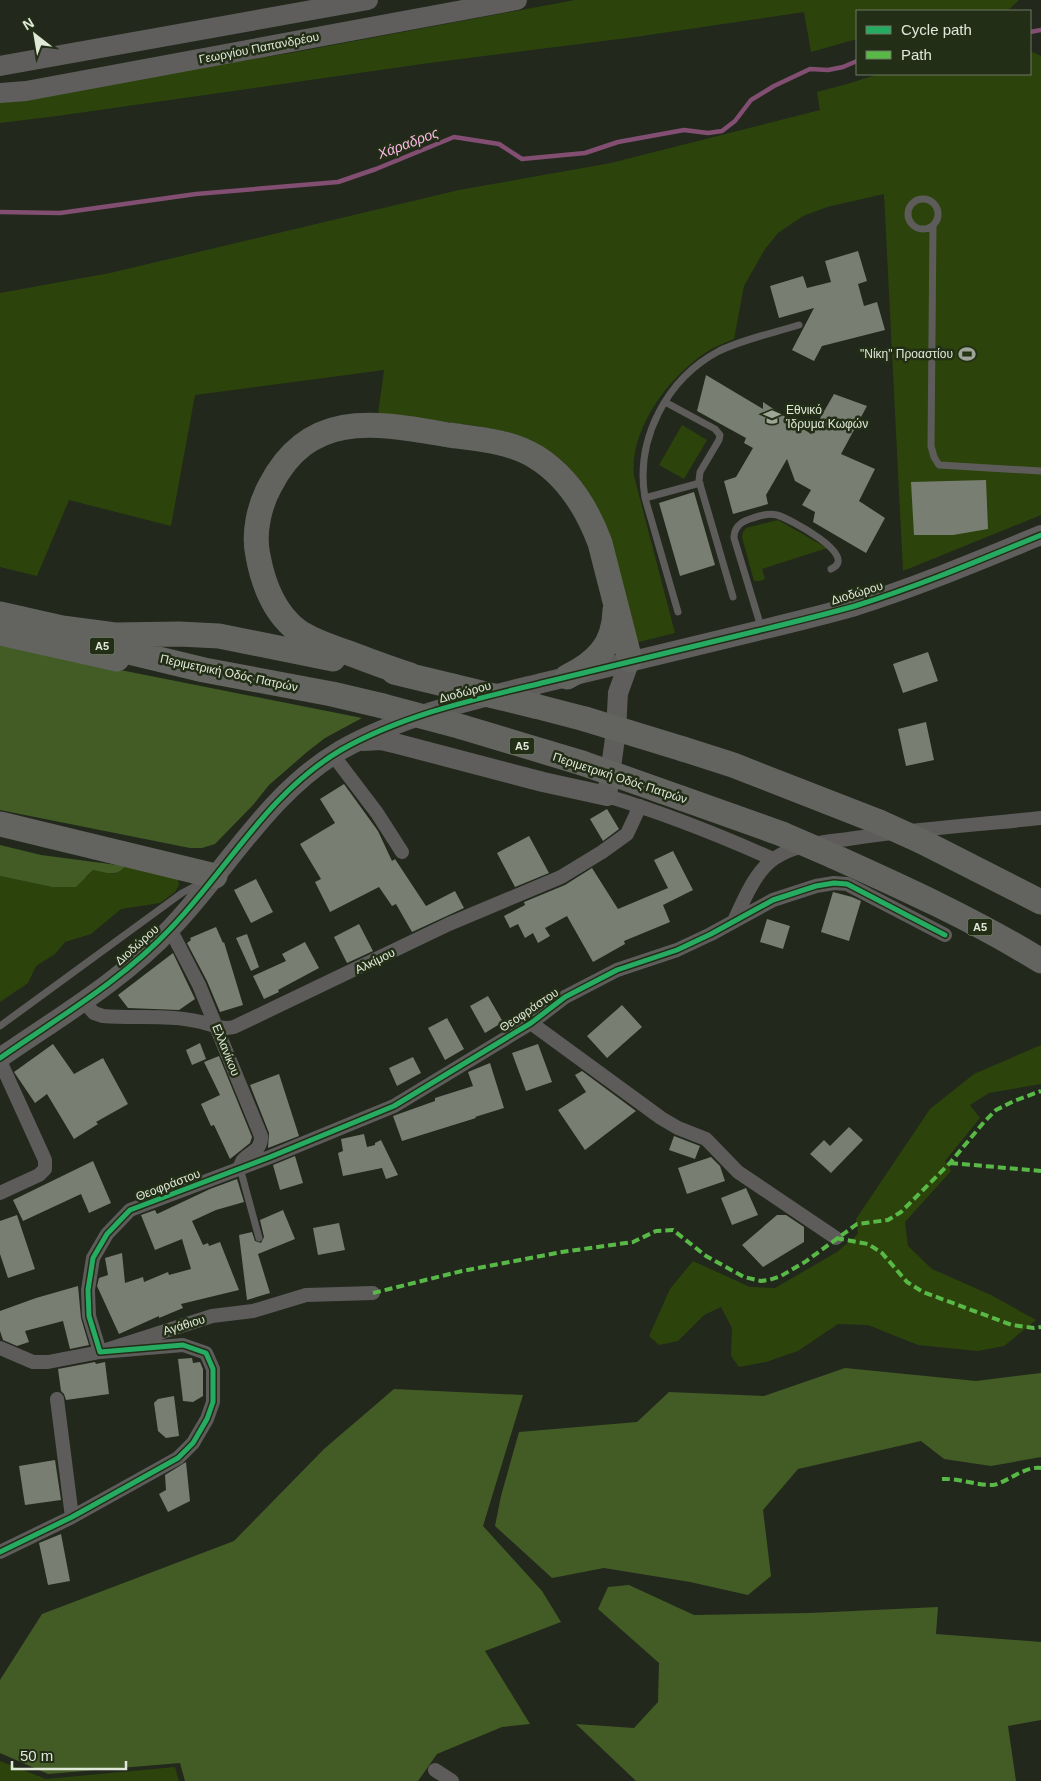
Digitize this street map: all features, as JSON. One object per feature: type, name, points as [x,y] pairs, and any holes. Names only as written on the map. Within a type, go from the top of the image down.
[{"type":"highway","points":[[410,675],[325,645],[298,630],[278,609],[263,579],[257,552],[256,536],[262,504],[268,490],[277,472],[286,460],[312,439],[330,431],[364,424],[386,425],[489,441],[524,450],[552,469],[566,482],[585,509],[600,543],[630,660]]},
{"type":"highway","points":[[567,677],[585,667],[604,650],[614,628],[614,595]]},
{"type":"highway","name":"Περιμετρική Οδός Πατρών","points":[[0,614],[62,628],[115,635],[179,634],[219,636],[410,675],[585,719],[733,765],[879,822],[922,841],[1041,902]]},
{"type":"highway","name":"Περιμετρική Οδός Πατρών","points":[[0,623],[204,670],[332,694],[383,706],[462,727],[582,764],[782,834],[918,894],[1041,961]]},
{"type":"highway","points":[[0,632],[148,666],[182,672],[204,670]]},
{"type":"highway","points":[[0,824],[215,876]]},
{"type":"street","points":[[0,66],[368,0]]},
{"type":"street","name":"Γεωργίου Παπανδρέου","points":[[0,94],[36,90],[517,0]]},
{"type":"street","name":"Διοδώρου","points":[[0,1060],[126,970],[170,929],[279,798],[296,782],[333,755],[358,741],[388,727],[444,707],[855,606],[944,574],[1041,535]]},
{"type":"street","points":[[607,796],[616,732],[618,693],[630,660]]},
{"type":"street","points":[[358,741],[381,740],[543,782],[607,796],[640,806],[730,840],[773,859]]},
{"type":"street","points":[[333,755],[377,813],[402,852]]},
{"type":"street","name":"Αλκίμου","points":[[84,1001],[92,1011],[100,1015],[171,1017],[197,1021],[225,1029],[234,1027],[456,921],[561,877],[627,834],[640,806]]},
{"type":"street","points":[[734,921],[756,879],[773,859],[792,850],[816,843],[897,832],[1041,818]]},
{"type":"street","name":"Θεοφράστου","points":[[100,1352],[89,1316],[88,1290],[93,1258],[107,1234],[130,1210],[317,1138],[394,1106],[531,1023],[566,998],[617,970],[677,950],[773,900],[808,888],[834,883],[847,884],[945,935]]},
{"type":"street","name":"Ελλανίκου","points":[[170,929],[192,970],[261,1136],[262,1144],[241,1162],[240,1168]]},
{"type":"street","points":[[531,1023],[660,1118],[678,1128],[706,1139],[738,1172],[836,1238]]},
{"type":"street","points":[[0,1060],[45,1160],[46,1169],[40,1175],[0,1193]]},
{"type":"street","name":"Αγάθιου","points":[[0,1348],[34,1362],[48,1362],[100,1352],[212,1316],[253,1310],[306,1295],[373,1293]]},
{"type":"street","points":[[0,1552],[72,1517],[178,1458],[193,1443],[207,1420],[213,1402],[213,1370],[206,1353],[183,1345],[100,1352]]},
{"type":"street","points":[[57,1399],[72,1517]]},
{"type":"street","points":[[435,1770],[452,1781]]},
{"type":"lane","points":[[933,226],[919,229],[908,219],[909,209],[915,201],[924,198],[930,200],[937,207],[939,217],[933,226],[931,446],[934,457],[939,465],[1041,472]]},
{"type":"lane","points":[[678,612],[645,498],[642,476],[645,448],[654,421],[688,374],[714,354],[730,346],[799,325]]},
{"type":"lane","points":[[666,402],[716,429],[720,435],[700,472],[700,483],[733,598]]},
{"type":"lane","points":[[645,498],[700,483]]},
{"type":"lane","points":[[762,630],[734,538],[735,530],[740,524],[766,514],[782,517],[830,545],[838,562],[831,569]]},
{"type":"lane","points":[[0,1026],[182,893],[215,876]]},
{"type":"lane","points":[[240,1168],[259,1238]]},
{"type":"green space","points":[[575,0],[1019,0],[1008,10],[856,10],[856,39],[811,52],[804,12],[635,37],[429,63],[0,123],[0,101],[296,52]]},
{"type":"green space","points":[[1031,51],[1041,56],[1041,515],[903,571],[884,194],[827,207],[803,216],[778,233],[765,249],[744,286],[734,339],[705,353],[678,376],[665,391],[645,423],[634,459],[634,476],[675,633],[639,642],[635,639],[591,496],[565,463],[536,443],[503,431],[378,414],[384,370],[195,395],[171,526],[69,500],[37,576],[0,567],[0,293],[110,273],[459,190],[611,163],[820,110],[817,92],[876,75],[1031,75]]},
{"type":"green space","points":[[682,425],[707,440],[684,479],[659,465]]},
{"type":"green space","points":[[778,520],[827,548],[762,569],[765,579],[754,581],[742,537],[743,532],[746,528]]},
{"type":"green space","points":[[0,642],[45,655],[362,718],[325,738],[307,752],[269,785],[253,805],[215,844],[202,848],[190,848],[0,810]]},
{"type":"green space","points":[[0,845],[41,855],[125,866],[122,870],[114,873],[93,870],[76,887],[52,887],[0,876]]},
{"type":"green space","points":[[125,866],[178,879],[179,885],[175,892],[160,903],[121,909],[91,934],[65,942],[55,954],[36,966],[28,983],[0,1002],[0,876],[52,887],[87,877],[93,870],[114,874]]},
{"type":"green space","points":[[1041,1045],[1041,1084],[989,1093],[970,1105],[980,1118],[945,1161],[951,1171],[905,1222],[908,1246],[932,1269],[991,1295],[1036,1320],[1004,1346],[978,1351],[918,1345],[868,1325],[838,1324],[798,1351],[766,1362],[739,1367],[731,1356],[732,1328],[721,1307],[704,1315],[678,1341],[659,1345],[649,1336],[670,1289],[693,1261],[750,1287],[775,1288],[837,1252],[858,1234],[856,1219],[930,1109],[974,1074]]},
{"type":"green space","points":[[845,1368],[976,1381],[1041,1373],[1041,1457],[991,1466],[944,1459],[921,1441],[798,1469],[763,1510],[771,1576],[748,1595],[690,1582],[604,1568],[552,1578],[495,1526],[501,1496],[519,1432],[637,1422],[669,1392],[764,1396]]},
{"type":"green space","points":[[394,1389],[523,1395],[483,1526],[542,1591],[561,1622],[485,1651],[530,1724],[502,1727],[437,1754],[418,1781],[185,1781],[180,1763],[48,1774],[0,1753],[0,1680],[42,1614],[234,1541],[324,1449]]},
{"type":"green space","points":[[629,1585],[694,1615],[810,1613],[938,1607],[936,1634],[1041,1642],[1041,1720],[1008,1726],[1016,1781],[636,1781],[576,1724],[634,1728],[658,1702],[659,1663],[598,1609],[608,1587]]},
{"type":"green space","points":[[0,1761],[46,1779],[175,1767],[179,1781],[0,1781]]},
{"type":"building","points":[[858,251],[867,281],[858,284],[864,306],[877,302],[885,330],[822,346],[814,361],[792,350],[814,308],[779,318],[770,286],[803,276],[807,288],[831,282],[825,261]]},
{"type":"building","points":[[706,375],[763,409],[763,402],[811,434],[834,394],[867,406],[841,454],[875,469],[859,501],[885,518],[866,553],[813,522],[815,512],[802,505],[811,490],[795,481],[787,459],[766,495],[768,504],[733,514],[724,481],[736,477],[753,448],[744,443],[746,438],[697,411]]},
{"type":"building","points":[[986,480],[988,529],[953,535],[914,535],[911,482]]},
{"type":"building","points":[[694,492],[715,565],[680,576],[659,503]]},
{"type":"building","points":[[928,652],[938,681],[903,693],[893,664]]},
{"type":"building","points":[[926,722],[934,760],[906,766],[898,729]]},
{"type":"building","points":[[344,784],[378,831],[392,861],[395,859],[426,906],[455,891],[464,908],[412,932],[396,904],[392,906],[379,887],[330,912],[315,882],[321,879],[300,844],[335,823],[320,799]]},
{"type":"building","points":[[607,809],[619,829],[603,841],[590,819]]},
{"type":"building","points":[[529,836],[549,873],[515,887],[497,853]]},
{"type":"building","points":[[673,851],[693,890],[663,905],[670,922],[624,941],[625,944],[593,962],[567,916],[545,928],[550,936],[538,943],[533,933],[525,938],[518,924],[510,928],[504,916],[525,905],[524,902],[565,885],[592,868],[618,909],[668,888],[654,860]]},
{"type":"building","points":[[256,879],[273,912],[251,923],[234,890]]},
{"type":"building","points":[[833,892],[861,901],[849,941],[821,932]]},
{"type":"building","points":[[767,919],[790,926],[783,949],[760,942]]},
{"type":"building","points":[[359,924],[373,951],[347,963],[334,937]]},
{"type":"building","points":[[216,927],[224,942],[243,1005],[220,1012],[207,981],[187,943],[191,940],[190,938]]},
{"type":"building","points":[[247,934],[259,967],[251,971],[236,938]]},
{"type":"building","points":[[305,942],[319,968],[264,999],[253,976],[286,961],[282,954]]},
{"type":"building","points":[[173,953],[195,999],[179,1010],[128,1008],[118,995]]},
{"type":"building","points":[[488,996],[503,1022],[485,1033],[470,1006]]},
{"type":"building","points":[[622,1005],[642,1027],[607,1058],[587,1036]]},
{"type":"building","points":[[447,1018],[464,1049],[445,1060],[428,1028]]},
{"type":"building","points":[[200,1043],[206,1059],[192,1065],[186,1050]]},
{"type":"building","points":[[53,1044],[74,1074],[103,1058],[128,1104],[96,1122],[98,1124],[74,1139],[47,1094],[35,1103],[14,1072]]},
{"type":"building","points":[[538,1044],[552,1082],[526,1091],[512,1053]]},
{"type":"building","points":[[219,1056],[252,1137],[250,1143],[230,1159],[214,1125],[211,1126],[201,1104],[220,1095],[204,1062]]},
{"type":"building","points":[[413,1057],[421,1073],[397,1086],[389,1068]]},
{"type":"building","points":[[490,1063],[504,1108],[402,1141],[393,1116],[435,1101],[435,1098],[473,1086],[468,1072]]},
{"type":"building","points":[[582,1071],[636,1111],[585,1150],[558,1110],[586,1092],[575,1075]]},
{"type":"building","points":[[279,1074],[299,1136],[268,1148],[269,1133],[250,1085]]},
{"type":"building","points":[[849,1127],[863,1140],[831,1173],[810,1154],[824,1140],[830,1146]]},
{"type":"building","points":[[364,1134],[367,1147],[375,1145],[375,1143],[381,1140],[398,1175],[386,1179],[382,1168],[343,1176],[338,1153],[343,1151],[341,1139]]},
{"type":"building","points":[[674,1136],[700,1146],[695,1159],[669,1150]]},
{"type":"building","points":[[295,1156],[303,1183],[280,1190],[273,1165]]},
{"type":"building","points":[[711,1157],[720,1166],[725,1181],[687,1194],[678,1168]]},
{"type":"building","points":[[93,1161],[111,1203],[89,1213],[81,1194],[23,1221],[13,1200]]},
{"type":"building","points":[[237,1179],[244,1202],[216,1210],[192,1221],[203,1245],[208,1243],[209,1246],[220,1242],[239,1290],[181,1304],[183,1308],[159,1318],[159,1316],[119,1334],[97,1286],[99,1278],[108,1275],[105,1258],[122,1253],[125,1283],[143,1277],[144,1282],[168,1272],[169,1275],[191,1269],[182,1239],[155,1250],[141,1215],[155,1210],[157,1214],[210,1189]]},
{"type":"building","points":[[746,1188],[758,1215],[732,1225],[721,1198]]},
{"type":"building","points":[[283,1210],[295,1239],[258,1254],[270,1293],[247,1300],[239,1235],[252,1232],[255,1241],[261,1243],[264,1237],[260,1220]]},
{"type":"building","points":[[17,1215],[35,1269],[8,1278],[0,1254],[0,1221]]},
{"type":"building","points":[[777,1215],[786,1215],[804,1227],[804,1242],[763,1267],[742,1245]]},
{"type":"building","points":[[339,1223],[345,1250],[318,1255],[313,1228]]},
{"type":"building","points":[[78,1286],[81,1318],[89,1345],[70,1349],[63,1321],[25,1331],[29,1342],[17,1346],[3,1340],[0,1331],[0,1311]]},
{"type":"building","points":[[192,1358],[193,1363],[200,1362],[203,1369],[203,1396],[193,1402],[183,1401],[178,1359]]},
{"type":"building","points":[[95,1362],[96,1364],[105,1362],[109,1394],[66,1400],[61,1391],[58,1369]]},
{"type":"building","points":[[174,1396],[179,1436],[166,1438],[158,1431],[154,1403],[158,1399]]},
{"type":"building","points":[[55,1460],[61,1500],[25,1505],[19,1466]]},
{"type":"building","points":[[186,1462],[190,1501],[168,1512],[159,1494],[166,1490],[165,1475]]},
{"type":"building","points":[[61,1534],[70,1581],[48,1585],[39,1543]]},
{"type":"waterway","name":"Χάραδρος","points":[[1031,32],[1041,30]]},
{"type":"waterway","name":"Χάραδρος","points":[[0,212],[60,213],[196,194],[338,182],[376,169],[454,137],[499,144],[522,159],[585,153],[618,142],[684,130],[708,133],[722,131],[735,121],[751,100],[774,86],[810,69],[828,70],[843,67],[856,61]]},
{"type":"marked path","points":[[373,1293],[462,1271],[562,1252],[633,1242],[656,1231],[673,1230],[706,1256],[744,1277],[761,1281],[769,1280],[781,1276],[805,1262],[857,1224],[888,1220],[901,1212],[950,1163],[996,1110],[1041,1091]]},
{"type":"marked path","points":[[950,1163],[1041,1171]]},
{"type":"marked path","points":[[836,1238],[868,1244],[882,1253],[907,1282],[923,1292],[1012,1325],[1041,1327]]},
{"type":"marked path","points":[[942,1479],[993,1485],[1028,1469],[1041,1468]]},
{"type":"cycle path","points":[[0,1058],[90,997],[133,964],[193,904],[250,832],[292,787],[315,767],[365,737],[416,717],[467,701],[855,606],[926,581],[1041,535]]},
{"type":"cycle path","points":[[0,1552],[72,1517],[178,1458],[193,1443],[207,1419],[213,1402],[213,1369],[206,1353],[183,1345],[100,1352],[89,1316],[88,1290],[93,1258],[107,1234],[130,1210],[270,1157],[394,1106],[531,1023],[565,997],[617,970],[677,950],[711,934],[773,900],[816,886],[834,883],[847,884],[945,935]]},
{"type":"place","name":"\"Νίκη\" Προαστίου","points":[[967,354]]},
{"type":"place","name":"Εθνικό Ίδρυμα Κωφών","points":[[772,417]]}]
